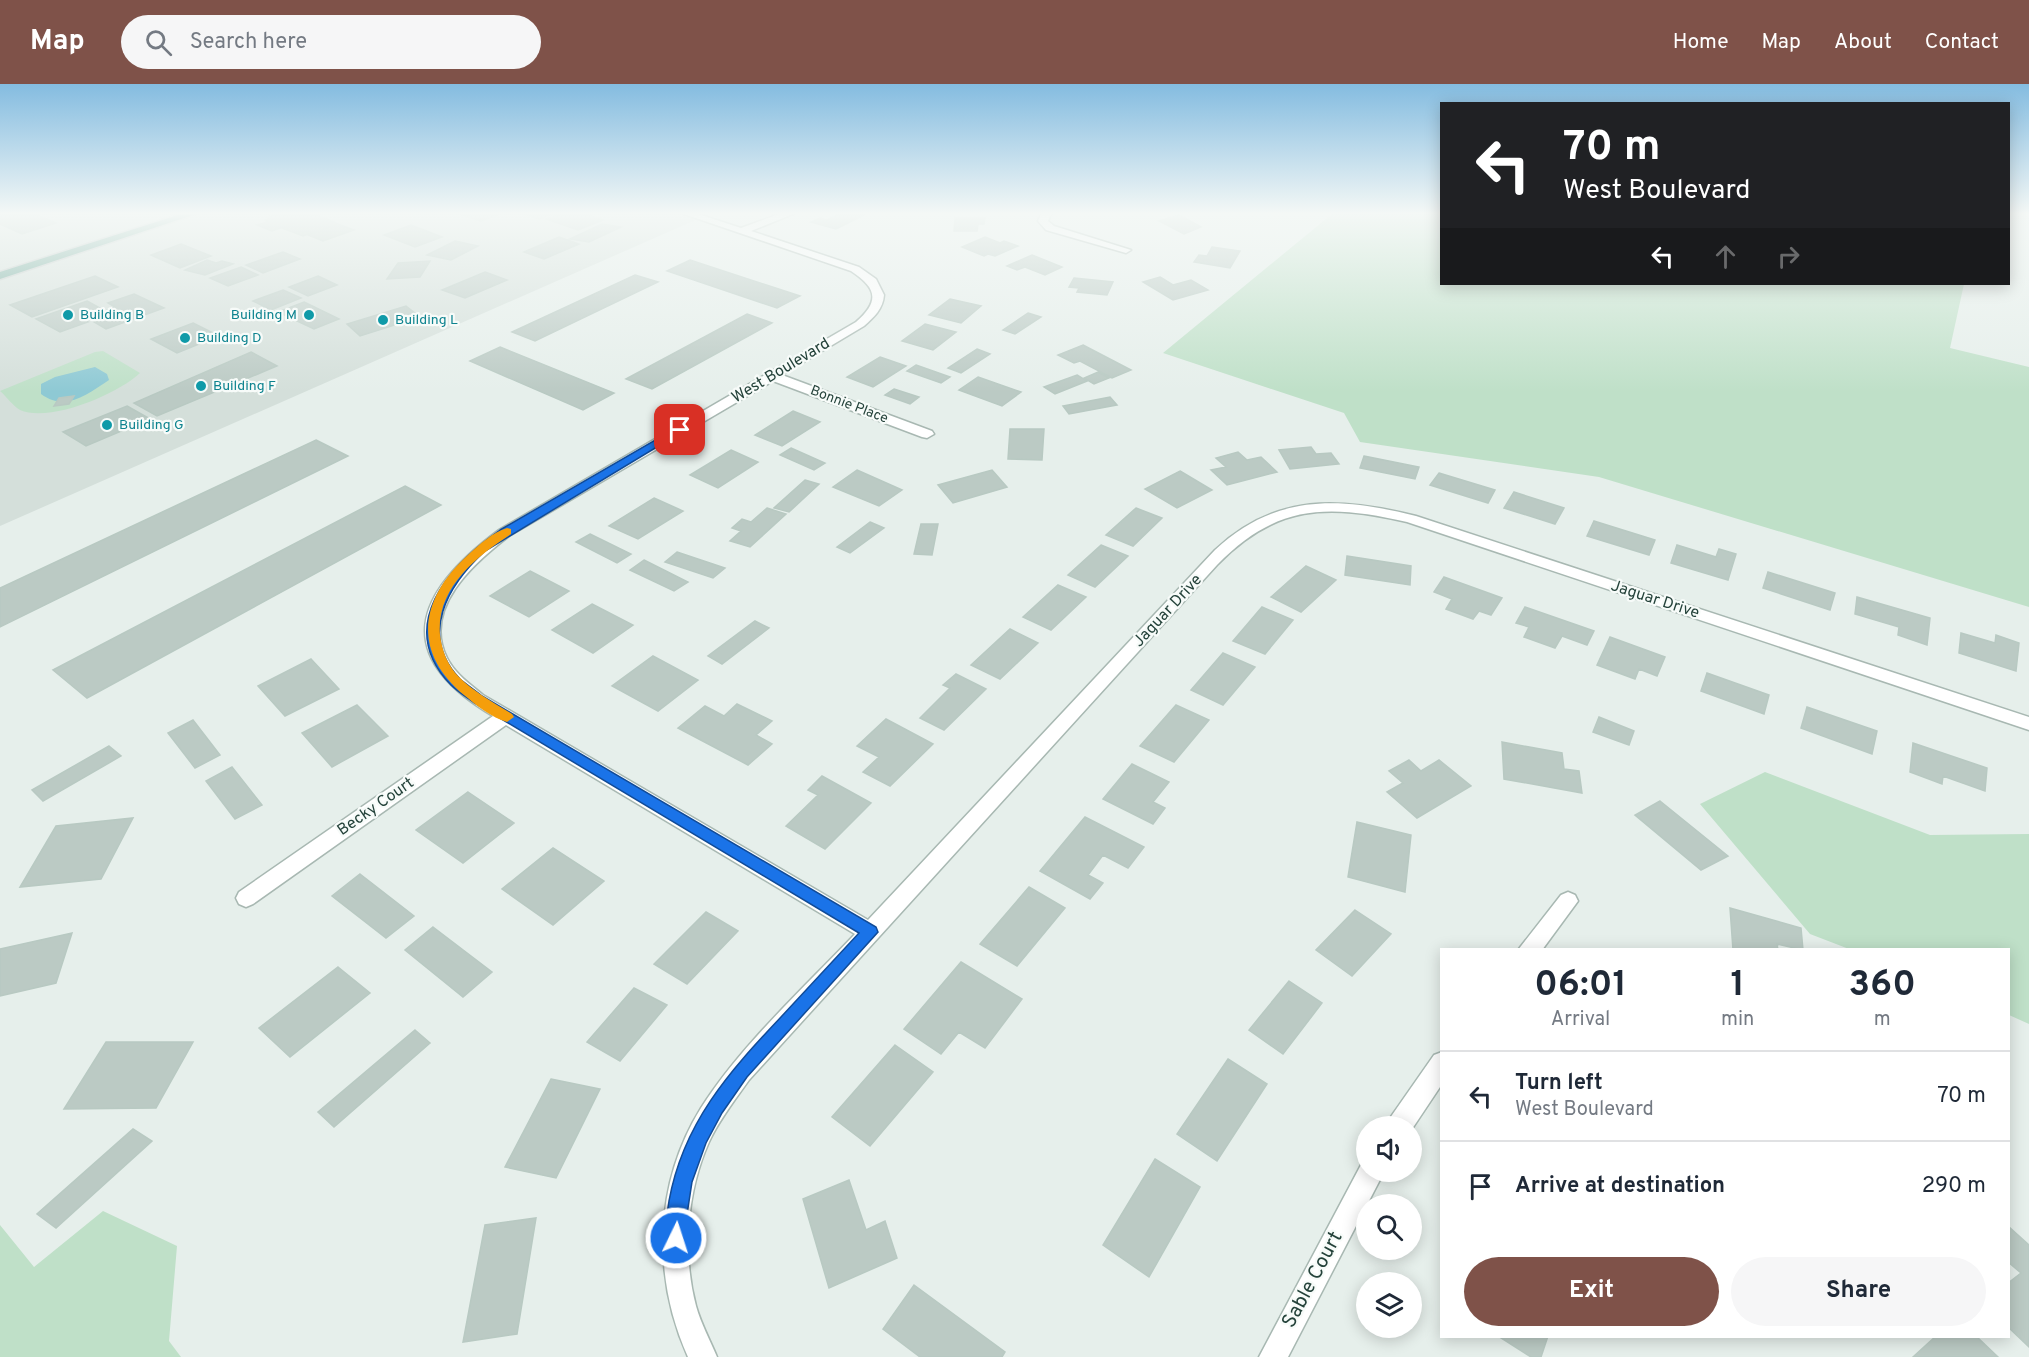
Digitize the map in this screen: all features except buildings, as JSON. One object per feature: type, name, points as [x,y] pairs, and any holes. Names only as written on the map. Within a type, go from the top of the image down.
[{"type":"street","name":"West Boulevard","points":[[862,273],[872,280],[879,296],[874,312],[860,324],[504,533],[464,565],[448,585],[439,602],[433,626],[435,646],[442,664],[456,682],[477,699],[870,932]]},
{"type":"street","name":"Bonnie Place","points":[[772,376],[927,434]]},
{"type":"street","name":"Jaguar Drive","points":[[703,1357],[692,1338],[682,1306],[676,1274],[676,1221],[682,1182],[698,1140],[715,1106],[741,1072],[870,932],[1238,536],[1253,526],[1277,516],[1309,509],[1359,509],[1411,519],[2029,724]]},
{"type":"street","name":"Becky Court","points":[[246,898],[506,716]]},
{"type":"street","points":[[1531,948],[1568,901]]},
{"type":"street","points":[[1406,1116],[1440,1066]]},
{"type":"street","name":"Sable Court","points":[[1273,1357],[1366,1182]]},
{"type":"shaded area","points":[[0,273],[574,273],[0,526]]},
{"type":"green space","points":[[1260,273],[1440,273],[1440,285],[1964,285],[1950,348],[2029,367],[2029,607],[1599,477],[1360,442],[1344,413],[1163,353]]},
{"type":"green space","points":[[103,351],[140,373],[100,397],[65,410],[48,413],[20,410],[0,391],[95,352]]},
{"type":"green space","points":[[1765,772],[1930,835],[2029,834],[2029,1024],[2010,1015],[2010,948],[1846,948],[1810,934],[1700,804]]},
{"type":"green space","points":[[103,1211],[177,1246],[169,1341],[181,1357],[0,1357],[0,1225],[34,1267]]},
{"type":"water","points":[[95,367],[107,374],[109,380],[84,396],[59,402],[41,394],[41,384],[55,377]]},
{"type":"slow traffic","points":[[507,531],[481,549],[448,585],[439,602],[433,626],[435,646],[442,664],[453,679],[477,699],[507,717]]},
{"type":"place","name":"Building B","points":[[68,315]]},
{"type":"place","name":"Building M","points":[[309,315]]},
{"type":"place","name":"Building L","points":[[383,320]]},
{"type":"place","name":"Building D","points":[[185,338]]},
{"type":"place","name":"Building F","points":[[201,386]]},
{"type":"place","name":"Building G","points":[[107,425]]},
{"type":"route","points":[[676,1238],[676,1221],[682,1182],[698,1140],[715,1106],[741,1072],[870,932],[477,699],[456,682],[442,664],[435,646],[433,626],[439,602],[448,585],[481,549],[504,533],[680,430]]}]
